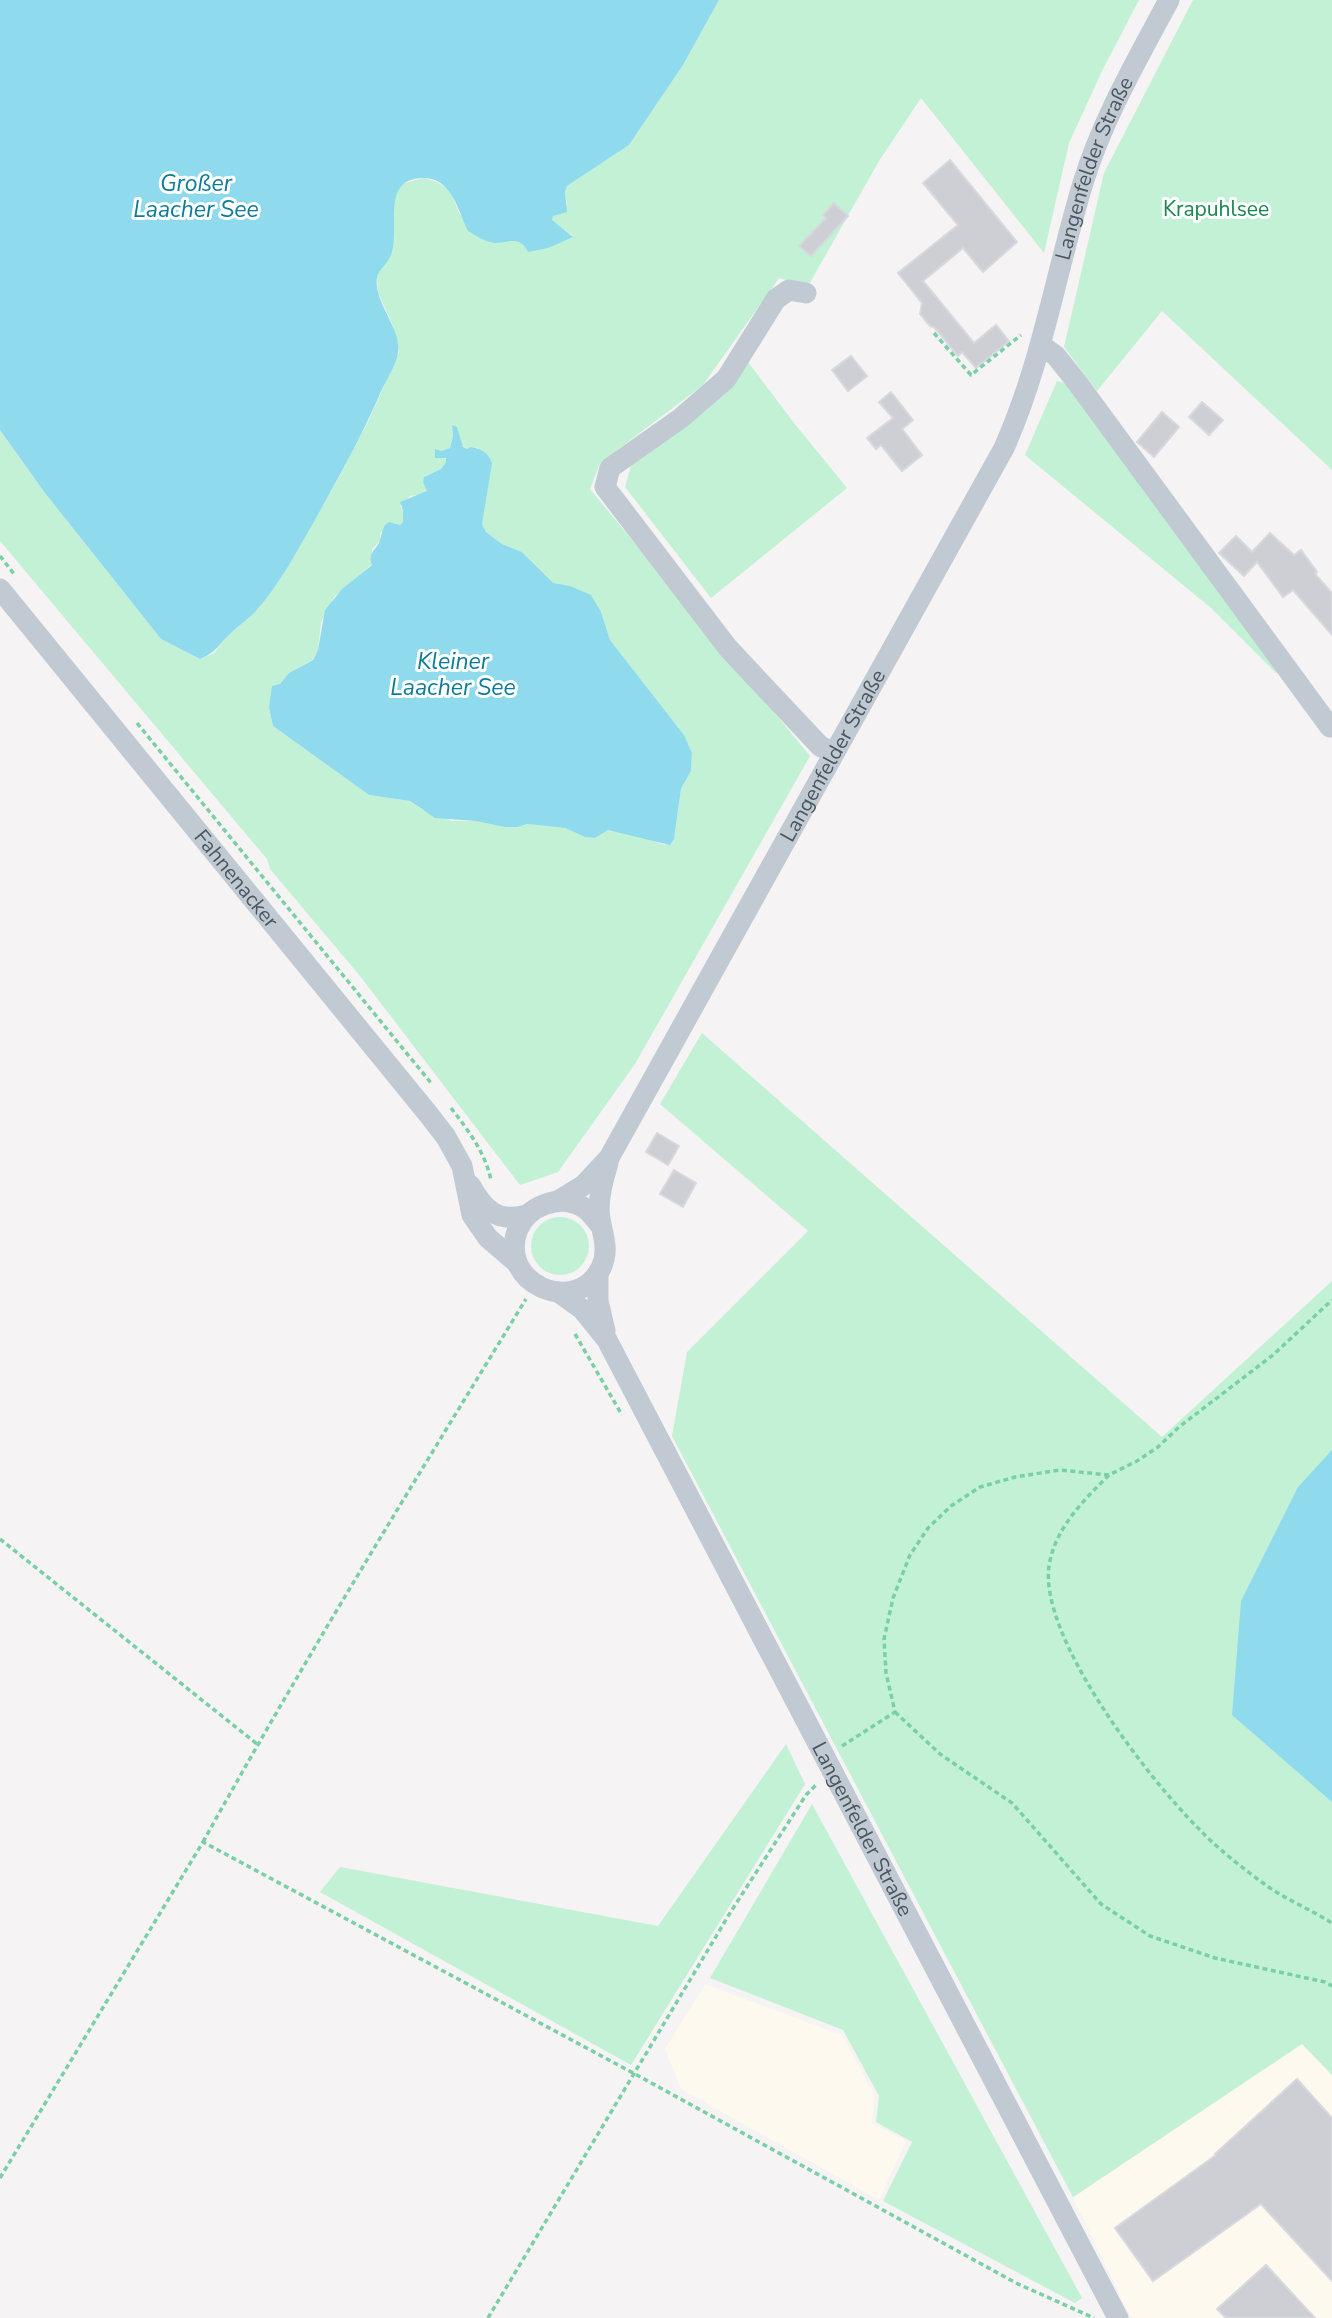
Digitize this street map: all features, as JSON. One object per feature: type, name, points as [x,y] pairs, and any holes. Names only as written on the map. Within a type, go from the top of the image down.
[{"type":"street","name":"Langenfelder Straße","points":[[607,1340],[598,1301],[598,1273],[606,1253],[600,1224],[600,1194],[609,1158],[827,750],[1004,448],[1026,393],[1041,345],[1096,144],[1118,95],[1168,0]]},
{"type":"street","name":"Langenfelder Straße","points":[[806,293],[789,290],[776,299],[726,379],[681,418],[610,468],[605,487],[728,648],[827,750]]},
{"type":"street","points":[[1041,345],[1056,356],[1076,381],[1330,727]]},
{"type":"street","name":"Fahnenacker","points":[[0,589],[429,1115],[456,1152],[464,1174],[472,1215],[488,1238],[517,1263]]},
{"type":"street","name":"Langenfelder Straße","points":[[527,1215],[584,1185],[609,1158]]},
{"type":"street","name":"Fahnenacker","points":[[464,1174],[479,1200],[496,1215],[512,1219],[527,1215]]},
{"type":"street","points":[[558,1201],[583,1206],[600,1224]]},
{"type":"street","points":[[527,1215],[514,1243],[517,1263],[535,1285]]},
{"type":"street","points":[[558,1292],[581,1287],[598,1273]]},
{"type":"street","name":"Langenfelder Straße","points":[[535,1285],[558,1292],[582,1309],[607,1340],[1118,2318]]},
{"type":"path","points":[[934,333],[971,375],[1021,335]]},
{"type":"path","points":[[0,2178],[203,1842],[257,1744],[535,1285]]},
{"type":"path","points":[[1332,1300],[1273,1355],[1179,1427],[1158,1447],[1109,1475],[1070,1515],[1057,1540],[1049,1567],[1050,1595],[1057,1623],[1082,1676],[1136,1755],[1198,1828],[1264,1884],[1332,1923]]},
{"type":"path","points":[[1109,1475],[1060,1470],[1014,1477],[980,1487],[951,1506],[928,1528],[910,1555],[892,1598],[884,1639],[886,1673],[895,1712],[940,1754],[1012,1803],[1101,1904],[1150,1937],[1215,1958],[1325,1982],[1332,1986]]},
{"type":"path","points":[[0,1539],[257,1744]]},
{"type":"path","points":[[488,2318],[730,1913],[806,1795],[829,1765],[895,1712]]},
{"type":"path","points":[[203,1842],[1016,2283],[1094,2318]]},
{"type":"shaded area","points":[[705,1984],[842,2035],[874,2094],[872,2123],[906,2141],[879,2200],[681,2089],[665,2049]]},
{"type":"shaded area","points":[[1303,2043],[1332,2075],[1332,2318],[1131,2318],[1073,2198]]},
{"type":"green space","points":[[719,0],[1139,0],[1069,143],[1044,253],[921,98],[879,161],[808,286],[779,278],[703,385],[600,463],[590,489],[810,756],[635,1064],[558,1172],[520,1185],[360,976],[270,869],[267,859],[0,541],[0,430],[45,493],[161,639],[200,659],[214,653],[227,637],[253,614],[333,488],[368,422],[399,352],[392,323],[378,293],[377,272],[390,255],[397,189],[405,183],[424,178],[437,182],[450,190],[459,213],[491,243],[515,240],[525,245],[573,236],[552,221],[553,216],[567,204],[567,186],[629,145],[683,65]],"holes":[[[452,425],[458,431],[464,447],[478,448],[484,507],[482,524],[486,532],[502,544],[522,552],[553,584],[570,586],[601,612],[610,640],[684,735],[692,753],[691,771],[681,789],[674,839],[665,845],[640,836],[608,830],[595,838],[585,837],[565,828],[452,821],[422,810],[410,801],[369,795],[273,726],[269,708],[276,686],[289,673],[312,660],[318,650],[321,622],[334,597],[372,564],[372,549],[380,541],[380,533],[393,523],[400,525],[403,522],[403,509],[400,506],[410,496],[427,491],[425,476],[441,469],[446,462],[446,459],[440,457],[441,451],[450,448]]]},
{"type":"green space","name":"Krapuhlsee","points":[[1193,0],[1332,0],[1332,470],[1162,311],[1097,391],[1064,347],[1104,173]]},
{"type":"green space","points":[[748,362],[847,488],[711,598],[625,487],[632,462],[707,410]]},
{"type":"green space","points":[[1057,381],[1072,385],[1279,668],[1276,673],[1211,608],[1025,455]]},
{"type":"green space","points":[[702,1033],[1162,1437],[1332,1281],[1332,2075],[1302,2044],[1073,2197],[672,1436],[687,1352],[808,1231],[660,1104]]},
{"type":"green space","points":[[554,1217],[566,1217],[581,1225],[589,1240],[589,1252],[581,1267],[566,1275],[554,1275],[539,1267],[531,1252],[531,1240],[539,1225]]},
{"type":"green space","points":[[786,1744],[805,1784],[631,2065],[320,1892],[340,1867],[658,1926]]},
{"type":"green space","points":[[812,1804],[1082,2298],[1075,2303],[883,2201],[912,2142],[876,2122],[879,2096],[843,2030],[710,1978]]},
{"type":"water","name":"Großer Laacher See","points":[[0,0],[719,0],[683,65],[629,145],[567,186],[567,212],[553,216],[552,220],[573,237],[548,248],[528,252],[521,243],[494,243],[468,231],[453,197],[441,183],[424,178],[410,180],[401,186],[394,206],[391,255],[377,279],[380,299],[397,337],[397,357],[393,368],[349,458],[279,581],[252,615],[213,652],[200,659],[161,639],[45,493],[0,430]]},
{"type":"water","name":"Kleiner Laacher See","points":[[452,425],[457,427],[463,447],[481,450],[492,463],[482,524],[486,532],[502,544],[522,552],[553,583],[570,586],[591,595],[601,612],[610,640],[684,735],[692,753],[691,771],[681,789],[674,839],[670,845],[608,830],[595,838],[585,837],[565,828],[527,824],[505,827],[476,821],[435,818],[410,801],[369,795],[273,726],[269,708],[272,686],[280,684],[289,673],[313,660],[318,650],[325,610],[342,589],[372,565],[371,555],[379,543],[385,525],[389,522],[400,525],[403,522],[400,502],[427,491],[424,477],[441,469],[446,462],[446,458],[435,458],[435,449],[441,451],[450,448]]},
{"type":"water","points":[[1332,1450],[1332,1802],[1232,1715],[1241,1601],[1298,1487]]},
{"type":"building","points":[[950,160],[1017,242],[983,272],[963,248],[923,281],[974,343],[996,325],[1009,341],[976,368],[962,352],[958,356],[920,314],[922,303],[898,273],[958,225],[923,183]]},
{"type":"building","points":[[834,203],[848,216],[811,256],[799,246],[826,218],[823,215]]},
{"type":"building","points":[[851,356],[867,376],[848,391],[832,370]]},
{"type":"building","points":[[891,392],[913,420],[902,429],[922,455],[902,471],[881,445],[876,449],[867,438],[893,418],[879,402]]},
{"type":"building","points":[[1202,402],[1223,420],[1209,435],[1189,417]]},
{"type":"building","points":[[1162,412],[1179,427],[1154,457],[1137,442]]},
{"type":"building","points":[[1270,533],[1294,555],[1301,550],[1317,572],[1315,574],[1332,593],[1332,635],[1293,590],[1283,597],[1257,562],[1244,576],[1219,553],[1236,536],[1252,552]]},
{"type":"building","points":[[657,1133],[679,1146],[668,1165],[646,1152]]},
{"type":"building","points":[[674,1170],[696,1183],[683,1207],[660,1194]]},
{"type":"building","points":[[1297,2079],[1332,2118],[1332,2281],[1261,2204],[1153,2281],[1115,2228],[1216,2155]]},
{"type":"building","points":[[1266,2265],[1315,2318],[1226,2318],[1217,2309]]}]
